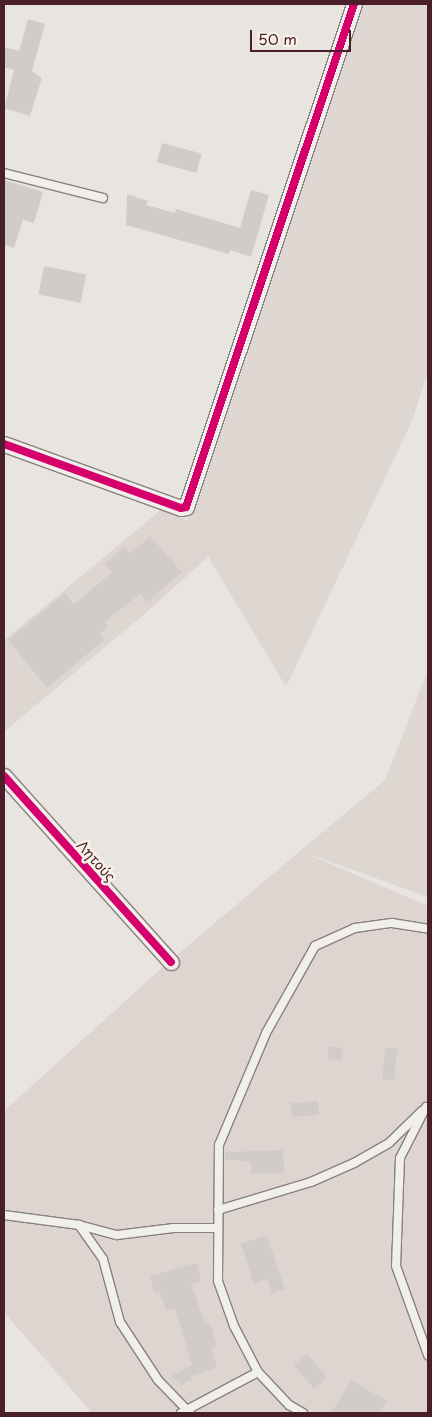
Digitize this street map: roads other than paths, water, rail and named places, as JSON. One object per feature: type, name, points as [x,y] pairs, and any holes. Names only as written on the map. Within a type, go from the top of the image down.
[{"type":"street","points":[[4,444],[185,508],[354,4]]},
{"type":"street","name":"Λητούς","points":[[4,776],[171,962]]},
{"type":"lane","points":[[4,173],[103,198]]},
{"type":"lane","points":[[303,1413],[290,1405],[258,1372],[234,1326],[218,1281],[219,1145],[266,1033],[315,946],[355,928],[392,923],[428,929]]},
{"type":"lane","points":[[218,1210],[311,1182],[354,1163],[389,1142],[427,1106]]},
{"type":"lane","points":[[427,1106],[400,1158],[396,1266],[428,1355]]},
{"type":"lane","points":[[4,1216],[79,1225],[117,1235],[174,1228],[217,1228]]},
{"type":"lane","points":[[79,1225],[103,1259],[120,1322],[158,1380],[186,1412],[258,1372]]}]
